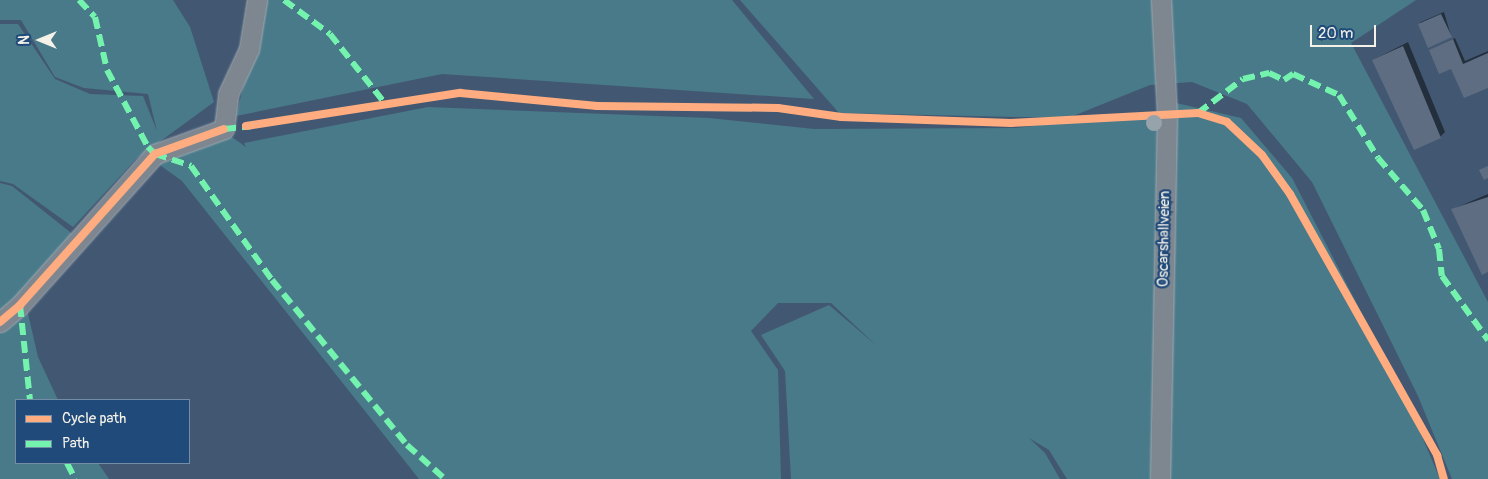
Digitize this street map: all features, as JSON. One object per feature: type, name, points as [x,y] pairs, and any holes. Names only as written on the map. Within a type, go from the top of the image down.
[{"type":"street","points":[[0,322],[20,306],[155,154],[224,129],[228,94],[249,49],[257,0]]},
{"type":"street","name":"Oscarshallveien","points":[[1160,479],[1167,115],[1161,0]]},
{"type":"shaded area","points":[[0,0],[173,0],[190,27],[214,102],[136,159],[73,227],[13,184],[0,181],[0,24],[18,24],[55,79],[90,94],[143,96],[157,131],[148,94],[84,88],[55,77],[21,20],[0,20]]},
{"type":"shaded area","points":[[265,0],[732,0],[814,99],[442,74],[236,116]]},
{"type":"shaded area","points":[[740,0],[1416,0],[1351,43],[1488,302],[1488,479],[1452,479],[1418,396],[1312,182],[1247,104],[1192,82],[1150,85],[1068,118],[839,113]]},
{"type":"shaded area","points":[[1176,103],[1241,118],[1292,178],[1407,401],[1440,479],[1169,479]]},
{"type":"shaded area","points":[[428,107],[709,118],[814,129],[1016,128],[1158,111],[1153,479],[1067,479],[1049,450],[1029,438],[1045,453],[1060,479],[791,479],[785,371],[761,335],[829,305],[877,346],[831,303],[778,303],[751,331],[778,370],[781,479],[419,479],[182,181],[157,163],[229,135],[246,147],[244,143]]},
{"type":"shaded area","points":[[0,183],[12,186],[75,236],[23,292],[38,357],[58,399],[15,399],[15,464],[99,464],[109,479],[0,479]]},
{"type":"building","points":[[1441,14],[1452,37],[1428,48],[1418,24]]},
{"type":"building","points":[[1453,39],[1463,64],[1488,53],[1488,88],[1464,98],[1451,69],[1439,74],[1429,50]]},
{"type":"building","points":[[1403,46],[1441,138],[1414,150],[1372,60]]},
{"type":"building","points":[[1488,166],[1488,178],[1484,180],[1479,170]]},
{"type":"building","points":[[1488,197],[1488,272],[1482,275],[1451,209]]},
{"type":"marked path","points":[[79,0],[95,17],[107,70],[148,147],[155,154],[191,166],[272,280],[407,445],[445,479]]},
{"type":"marked path","points":[[284,0],[330,34],[387,106]]},
{"type":"marked path","points":[[1198,113],[1243,79],[1269,73],[1284,80],[1293,74],[1339,95],[1378,158],[1423,210],[1439,249],[1442,276],[1488,340]]},
{"type":"marked path","points":[[224,129],[251,126]]},
{"type":"marked path","points":[[20,305],[30,399]]},
{"type":"marked path","points":[[68,464],[75,479]]},
{"type":"cycle path","points":[[246,126],[460,93],[597,106],[778,108],[841,117],[1011,123],[1198,113],[1227,122],[1262,155],[1290,194],[1437,455],[1444,479]]},
{"type":"cycle path","points":[[0,322],[20,305],[155,154],[224,129]]}]
